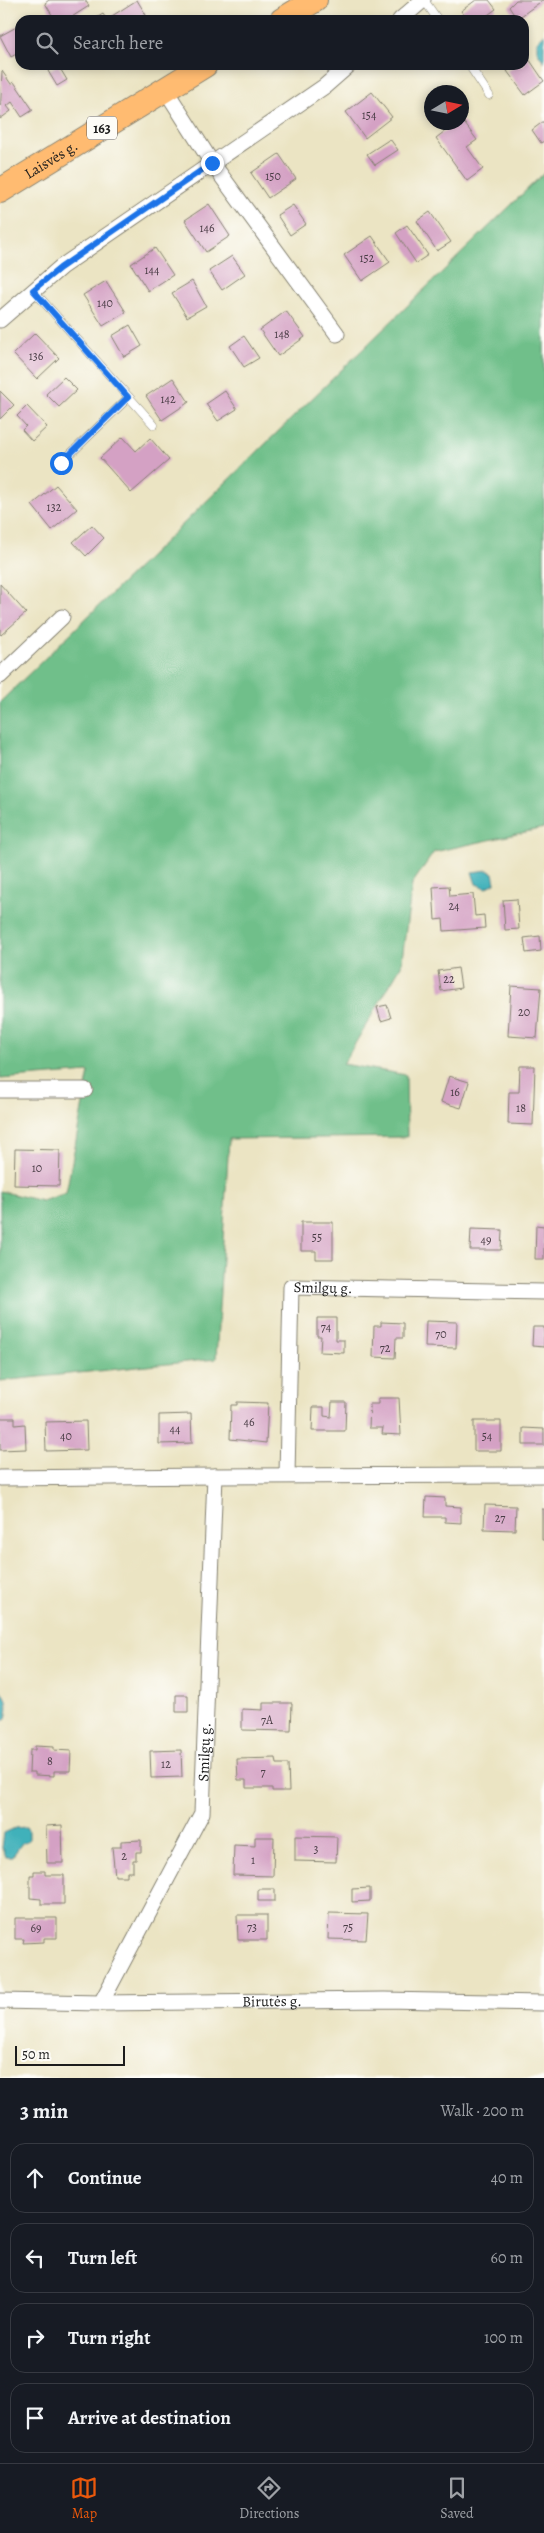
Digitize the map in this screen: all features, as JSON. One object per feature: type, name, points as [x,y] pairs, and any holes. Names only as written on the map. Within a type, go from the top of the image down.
[{"type":"main road","points":[[290,15],[316,0]]},
{"type":"main road","name":"Laisvės g.","points":[[0,191],[197,70]]},
{"type":"street","points":[[406,15],[423,0]]},
{"type":"street","points":[[0,320],[60,268],[325,86],[343,70]]},
{"type":"street","points":[[165,89],[212,163],[337,334]]},
{"type":"street","points":[[0,676],[62,617]]},
{"type":"street","points":[[0,1090],[85,1090]]},
{"type":"street","name":"Smilgų g.","points":[[287,1475],[291,1287],[544,1292]]},
{"type":"street","points":[[0,1478],[544,1475]]},
{"type":"street","name":"Smilgų g.","points":[[101,2003],[202,1813],[215,1476]]},
{"type":"street","name":"Birutės g.","points":[[0,2001],[101,2003],[384,2000],[544,2003]]},
{"type":"lane","points":[[423,0],[434,15]]},
{"type":"lane","points":[[472,70],[489,95]]},
{"type":"lane","points":[[33,290],[154,425]]},
{"type":"lane","points":[[61,463],[128,397]]},
{"type":"green space","points":[[544,173],[544,828],[434,852],[412,884],[401,966],[343,1064],[406,1075],[407,1137],[229,1139],[216,1359],[0,1381],[0,1191],[42,1201],[66,1193],[89,1072],[0,1079],[0,702]]},
{"type":"water","points":[[544,33],[544,62],[537,51],[537,42]]},
{"type":"water","points":[[488,870],[493,873],[495,883],[486,888],[476,884],[472,872]]},
{"type":"water","points":[[0,1690],[7,1699],[8,1707],[6,1718],[2,1721],[0,1720]]},
{"type":"water","points":[[26,1827],[29,1831],[29,1840],[22,1843],[12,1857],[5,1857],[2,1848],[4,1833],[15,1828]]},
{"type":"building","points":[[49,0],[85,0],[89,6],[75,15],[52,15],[45,3]]},
{"type":"building","points":[[137,0],[146,15],[114,15]]},
{"type":"building","points":[[476,0],[489,0],[496,9],[488,15],[464,15],[461,11]]},
{"type":"building","points":[[516,0],[543,0],[522,15],[514,15],[509,7]]},
{"type":"building","points":[[15,28],[15,55],[11,57],[0,36]]},
{"type":"building","points":[[529,59],[544,81],[525,95],[507,71],[529,70]]},
{"type":"building","points":[[61,70],[67,80],[57,86],[48,71]]},
{"type":"building","points":[[2,71],[11,84],[14,82],[33,110],[22,117],[12,102],[7,106],[11,111],[0,119]]},
{"type":"building","points":[[372,92],[392,117],[365,138],[346,112]]},
{"type":"building","points":[[544,121],[544,141],[541,143],[532,130]]},
{"type":"building","points":[[469,129],[477,140],[467,147],[483,169],[467,181],[436,138],[446,130]]},
{"type":"building","points":[[390,139],[398,150],[375,165],[367,154]]},
{"type":"building","points":[[279,154],[296,179],[268,198],[251,173]]},
{"type":"building","points":[[209,204],[230,236],[206,252],[185,220]]},
{"type":"building","points":[[293,205],[306,224],[290,235],[277,215]]},
{"type":"building","points":[[430,212],[451,242],[437,251],[417,221]]},
{"type":"building","points":[[407,225],[428,255],[416,263],[396,233]]},
{"type":"building","points":[[372,236],[390,262],[362,281],[344,255]]},
{"type":"building","points":[[155,248],[173,275],[148,291],[131,264]]},
{"type":"building","points":[[232,256],[245,274],[222,290],[209,271]]},
{"type":"building","points":[[106,281],[126,312],[103,326],[83,295]]},
{"type":"building","points":[[192,281],[206,306],[187,317],[172,293]]},
{"type":"building","points":[[286,311],[305,337],[278,356],[260,330]]},
{"type":"building","points":[[130,325],[142,346],[124,357],[112,336]]},
{"type":"building","points":[[35,333],[59,358],[37,379],[13,354]]},
{"type":"building","points":[[244,336],[259,358],[244,367],[230,346]]},
{"type":"building","points":[[64,377],[77,390],[59,407],[46,394]]},
{"type":"building","points":[[173,378],[189,402],[162,420],[146,396]]},
{"type":"building","points":[[0,391],[14,405],[0,419]]},
{"type":"building","points":[[225,391],[237,409],[218,421],[206,404]]},
{"type":"building","points":[[27,406],[47,427],[32,441],[22,430],[26,426],[17,416]]},
{"type":"building","points":[[123,437],[136,451],[150,438],[169,460],[131,493],[100,458]]},
{"type":"building","points":[[56,485],[77,509],[52,530],[32,505]]},
{"type":"building","points":[[92,525],[104,538],[86,556],[73,542]]},
{"type":"building","points":[[0,584],[26,613],[1,635],[0,634]]},
{"type":"building","points":[[449,886],[450,896],[473,894],[475,916],[484,915],[485,928],[444,931],[443,919],[435,920],[433,887]]},
{"type":"building","points":[[517,899],[519,929],[505,930],[503,900]]},
{"type":"building","points":[[540,936],[541,951],[526,953],[524,938]]},
{"type":"building","points":[[458,968],[461,988],[441,991],[438,971]]},
{"type":"building","points":[[511,986],[541,988],[537,1038],[508,1036]]},
{"type":"building","points":[[387,1005],[391,1018],[381,1021],[377,1007]]},
{"type":"building","points":[[520,1066],[535,1066],[533,1125],[508,1124],[509,1092],[519,1092]]},
{"type":"building","points":[[449,1076],[469,1082],[461,1108],[441,1102]]},
{"type":"building","points":[[15,1149],[60,1150],[59,1186],[14,1185]]},
{"type":"building","points":[[301,1222],[333,1222],[333,1259],[316,1259],[316,1251],[301,1251]]},
{"type":"building","points":[[536,1225],[544,1226],[544,1259],[535,1259]]},
{"type":"building","points":[[471,1229],[502,1230],[501,1250],[470,1250]]},
{"type":"building","points":[[317,1318],[336,1318],[336,1340],[344,1340],[344,1353],[320,1352],[321,1336],[317,1336]]},
{"type":"building","points":[[426,1321],[457,1322],[456,1348],[425,1347]]},
{"type":"building","points":[[381,1322],[403,1323],[403,1338],[396,1338],[395,1358],[373,1357],[374,1326],[381,1326]]},
{"type":"building","points":[[533,1327],[544,1327],[544,1347],[532,1346]]},
{"type":"building","points":[[378,1398],[399,1398],[401,1435],[382,1434],[383,1428],[369,1428],[370,1404],[378,1404]]},
{"type":"building","points":[[237,1402],[268,1403],[266,1443],[230,1439],[231,1405],[237,1405]]},
{"type":"building","points":[[332,1402],[346,1402],[345,1431],[312,1431],[313,1407],[324,1407],[324,1416],[331,1417]]},
{"type":"building","points":[[191,1414],[192,1443],[159,1444],[159,1415]]},
{"type":"building","points":[[0,1418],[15,1418],[15,1425],[25,1424],[26,1449],[0,1450]]},
{"type":"building","points":[[86,1421],[87,1450],[46,1451],[45,1422]]},
{"type":"building","points":[[474,1421],[501,1421],[501,1451],[474,1451]]},
{"type":"building","points":[[523,1428],[544,1429],[544,1445],[523,1445]]},
{"type":"building","points":[[426,1497],[445,1498],[445,1506],[461,1507],[461,1523],[445,1522],[445,1517],[425,1517]]},
{"type":"building","points":[[485,1505],[516,1506],[515,1530],[484,1529]]},
{"type":"building","points":[[542,1509],[544,1509],[544,1540],[542,1540]]},
{"type":"building","points":[[176,1695],[188,1695],[188,1712],[176,1712]]},
{"type":"building","points":[[263,1703],[292,1703],[291,1731],[242,1730],[242,1709],[263,1710]]},
{"type":"building","points":[[35,1746],[54,1747],[54,1750],[71,1751],[70,1771],[54,1771],[54,1776],[35,1775],[35,1772],[29,1772],[30,1750],[35,1750]]},
{"type":"building","points":[[181,1750],[182,1777],[151,1778],[150,1751]]},
{"type":"building","points":[[276,1758],[277,1764],[288,1764],[289,1791],[272,1791],[272,1788],[246,1788],[246,1780],[238,1780],[237,1759]]},
{"type":"building","points":[[62,1825],[63,1863],[47,1863],[46,1826]]},
{"type":"building","points":[[295,1836],[337,1837],[336,1862],[295,1861]]},
{"type":"building","points":[[255,1837],[274,1837],[273,1876],[233,1875],[234,1845],[255,1846]]},
{"type":"building","points":[[141,1840],[141,1852],[136,1852],[136,1860],[133,1860],[133,1872],[127,1872],[127,1876],[115,1876],[112,1847],[121,1847],[121,1841]]},
{"type":"building","points":[[34,1871],[45,1871],[45,1875],[64,1875],[64,1904],[41,1904],[41,1899],[30,1898],[30,1875],[34,1875]]},
{"type":"building","points":[[370,1888],[370,1901],[352,1902],[352,1889]]},
{"type":"building","points":[[258,1889],[275,1889],[275,1901],[258,1901]]},
{"type":"building","points":[[329,1913],[368,1914],[366,1940],[328,1939]]},
{"type":"building","points":[[237,1915],[267,1915],[267,1940],[238,1940]]},
{"type":"building","points":[[15,1918],[57,1918],[57,1938],[44,1938],[44,1942],[23,1943],[24,1939],[15,1939]]},
{"type":"route","points":[[61,463],[128,397],[33,290],[60,268],[212,163]]}]
